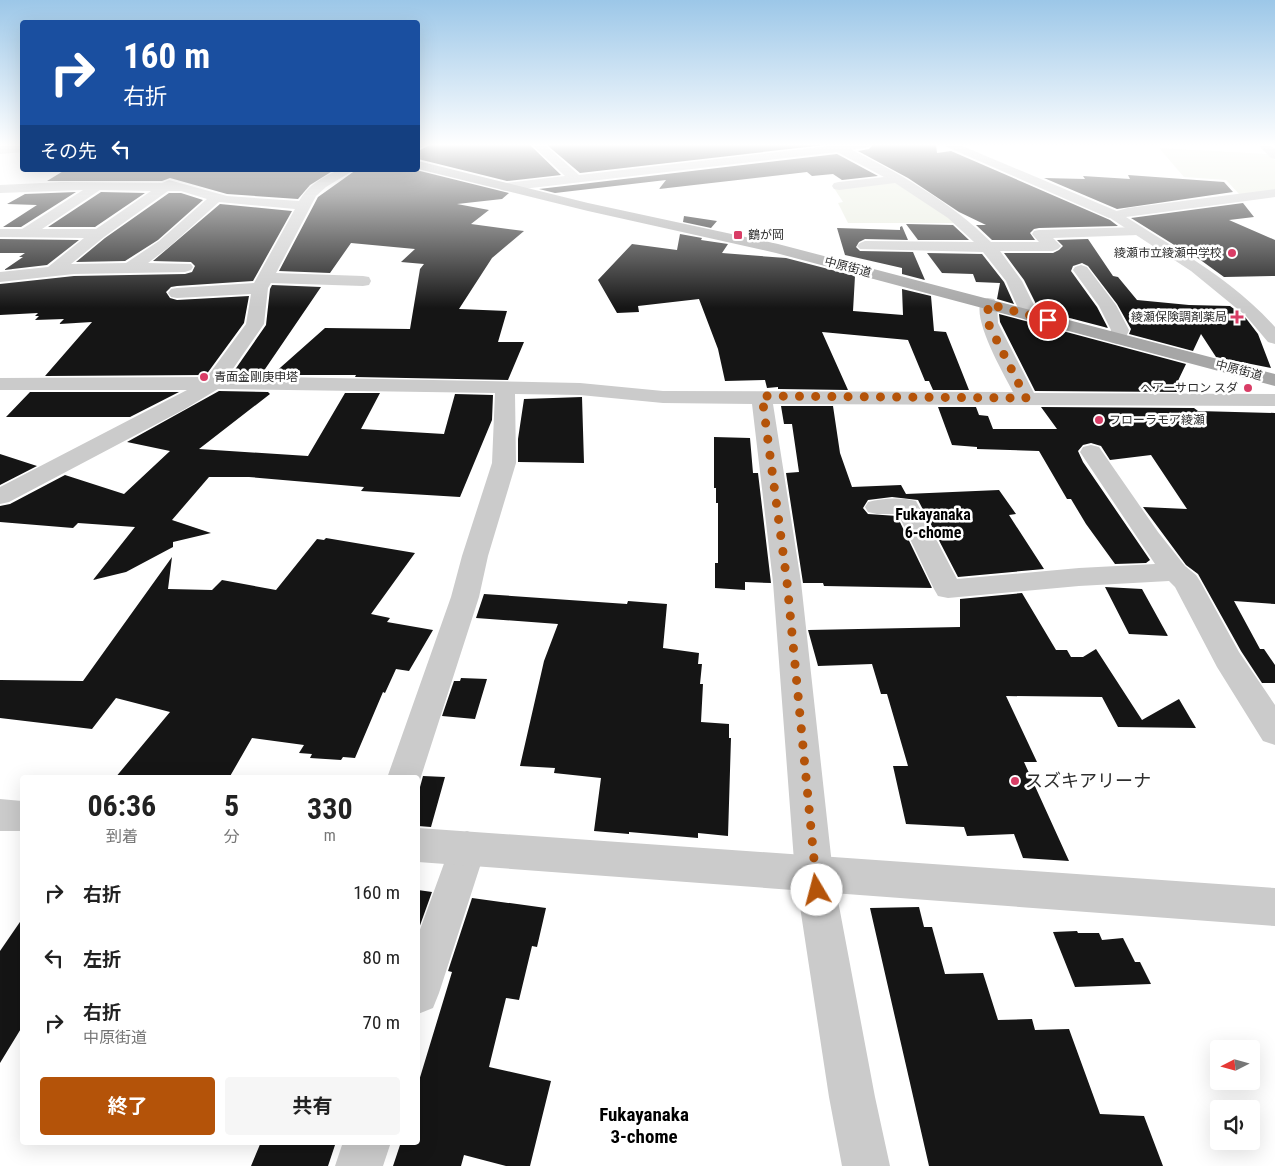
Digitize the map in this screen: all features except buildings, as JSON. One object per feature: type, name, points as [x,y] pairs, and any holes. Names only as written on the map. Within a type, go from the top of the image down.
[{"type":"main road","name":"中原街道","points":[[560,199],[778,249],[1275,380]]},
{"type":"street","points":[[26,233],[77,199]]},
{"type":"street","points":[[52,271],[147,199]]},
{"type":"street","points":[[130,268],[164,244],[214,199]]},
{"type":"street","points":[[232,199],[304,206]]},
{"type":"street","points":[[0,497],[178,405],[213,383],[255,324],[263,283],[307,199]]},
{"type":"street","points":[[929,199],[963,223],[987,247],[1007,270],[1030,315]]},
{"type":"street","points":[[1078,199],[1114,215],[1189,262],[1252,312],[1275,338]]},
{"type":"street","points":[[1114,215],[1228,199]]},
{"type":"street","points":[[865,246],[1053,246],[1039,234],[1138,231]]},
{"type":"street","points":[[0,233],[99,234]]},
{"type":"street","points":[[0,277],[52,271],[185,268]]},
{"type":"street","points":[[1081,270],[1107,306],[1120,330],[1117,338]]},
{"type":"street","points":[[177,293],[263,283],[363,281]]},
{"type":"street","points":[[988,304],[988,323],[1026,398]]},
{"type":"street","points":[[0,384],[213,383],[505,387],[580,389],[663,397],[1275,400]]},
{"type":"street","points":[[405,775],[466,597],[475,556],[504,463],[505,387]]},
{"type":"street","points":[[762,396],[787,582],[814,874],[852,1097],[866,1166]]},
{"type":"street","points":[[1092,452],[1148,538],[1175,572],[1186,580],[1228,659],[1265,700],[1275,732]]},
{"type":"street","points":[[877,507],[907,506],[948,589],[1079,577],[1175,572]]},
{"type":"street","points":[[0,815],[20,816]]},
{"type":"street","points":[[420,845],[1275,906]]},
{"type":"street","points":[[420,987],[466,848]]},
{"type":"street","points":[[359,1166],[366,1145]]},
{"type":"shaded area","points":[[841,199],[921,199],[957,223],[848,223],[838,203],[843,202]]},
{"type":"place","name":"鶴が岡","points":[[738,235]]},
{"type":"place","name":"綾瀬市立綾瀬中学校","points":[[1232,253]]},
{"type":"place","name":"綾瀬保険調剤薬局","points":[[1237,317]]},
{"type":"place","name":"青面金剛庚申塔","points":[[204,377]]},
{"type":"place","name":"ヘアーサロン スダ","points":[[1248,388]]},
{"type":"place","name":"フローラモア綾瀬","points":[[1099,420]]},
{"type":"place","name":"スズキアリーナ","points":[[1015,781]]},
{"type":"district","name":"Fukayanaka 6-chome","points":[[933,523]]},
{"type":"district","name":"Fukayanaka 3-chome","points":[[644,1125]]},
{"type":"route","points":[[817,890],[787,582],[762,396],[1026,398],[988,323],[988,304],[1048,320]]}]
